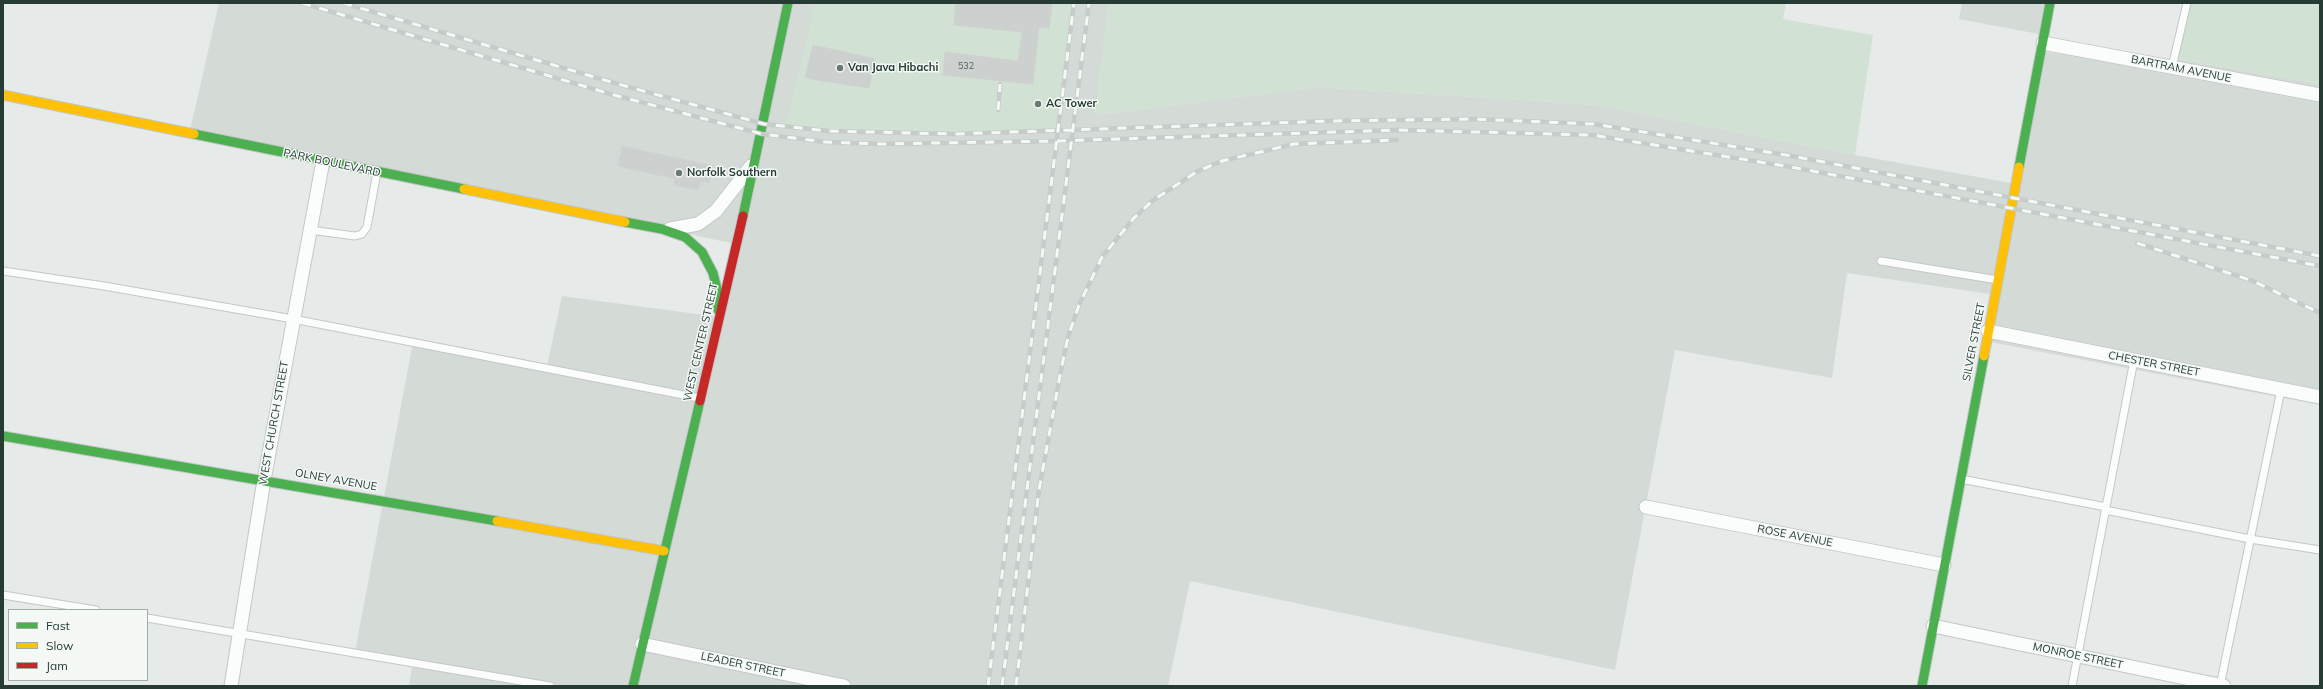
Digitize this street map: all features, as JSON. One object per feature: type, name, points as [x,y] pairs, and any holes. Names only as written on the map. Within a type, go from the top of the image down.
[{"type":"street","name":"WEST CENTER STREET","points":[[633,686],[757,157],[788,3]]},
{"type":"street","name":"SILVER STREET","points":[[1922,686],[2050,3]]},
{"type":"street","name":"BARTRAM AVENUE","points":[[2043,43],[2320,94]]},
{"type":"street","name":"PARK BOULEVARD","points":[[3,96],[662,229],[685,237],[702,252],[713,273],[717,289],[719,317]]},
{"type":"street","name":"PARK BOULEVARD","points":[[662,229],[680,229],[698,224],[716,211],[757,157]]},
{"type":"street","name":"WEST CHURCH STREET","points":[[231,686],[264,480],[323,161]]},
{"type":"street","name":"CHESTER STREET","points":[[1988,331],[2320,397]]},
{"type":"street","name":"OLNEY AVENUE","points":[[3,436],[264,480],[664,551]]},
{"type":"street","name":"ROSE AVENUE","points":[[1646,507],[1944,566]]},
{"type":"street","name":"MONROE STREET","points":[[1933,626],[2221,686]]},
{"type":"street","name":"LEADER STREET","points":[[642,644],[844,686]]},
{"type":"lane","points":[[2172,67],[2186,3]]},
{"type":"lane","points":[[310,230],[355,236],[362,234],[367,227],[377,172]]},
{"type":"lane","points":[[1881,261],[1998,280]]},
{"type":"lane","points":[[3,271],[104,286],[294,320],[700,398]]},
{"type":"lane","points":[[2072,686],[2134,360]]},
{"type":"lane","points":[[2221,686],[2281,390]]},
{"type":"lane","points":[[1960,479],[2250,539],[2320,550]]},
{"type":"lane","points":[[3,595],[90,609]]},
{"type":"lane","points":[[148,618],[550,686]]},
{"type":"shaded area","points":[[219,3],[1109,3],[1095,115],[1318,87],[1598,105],[1855,155],[2017,184],[2045,52],[2170,68],[2172,58],[2320,84],[2320,405],[1990,342],[1996,295],[1847,273],[1832,378],[1675,350],[1615,670],[1190,581],[1168,686],[409,686],[413,659],[355,652],[413,342],[547,366],[562,296],[719,317],[736,244],[190,131]]},
{"type":"shaded area","points":[[1962,3],[2055,3],[2049,36],[1959,19]]},
{"type":"green space","points":[[815,3],[1074,3],[1057,131],[881,133],[828,131],[784,126],[790,110]]},
{"type":"green space","points":[[1109,3],[1786,3],[1783,19],[1873,35],[1855,155],[1598,105],[1318,87],[1095,115]]},
{"type":"green space","points":[[2183,3],[2320,3],[2320,84],[2172,58]]},
{"type":"building","points":[[956,3],[1052,3],[1049,28],[1039,27],[1033,84],[943,75],[945,52],[1018,61],[1022,32],[954,25]]},
{"type":"building","name":"Van Java Hibachi","points":[[813,45],[875,59],[869,88],[805,78]]},
{"type":"building","name":"Norfolk Southern","points":[[622,146],[713,166],[709,183],[701,181],[698,190],[674,185],[675,179],[618,166]]},
{"type":"railway","points":[[302,3],[614,95],[762,134],[826,142],[879,144],[1056,141],[1398,130],[1592,135],[1791,167],[2320,266]]},
{"type":"railway","points":[[343,3],[618,84],[764,124],[828,131],[954,134],[1331,121],[1473,119],[1594,124],[1792,156],[2320,256]]},
{"type":"railway","points":[[988,686],[1074,3]]},
{"type":"railway","points":[[1002,686],[1089,3]]},
{"type":"railway","points":[[998,110],[1000,84]]},
{"type":"railway","points":[[1016,686],[1039,490],[1061,370],[1068,337],[1079,305],[1102,257],[1134,218],[1152,201],[1198,171],[1222,161],[1294,144],[1397,140]]},
{"type":"railway","points":[[2137,243],[2253,281],[2320,313]]},
{"type":"traffic: fast","points":[[743,216],[788,3]]},
{"type":"traffic: fast","points":[[2019,167],[2050,3]]},
{"type":"traffic: fast","points":[[194,134],[464,189]]},
{"type":"traffic: fast","points":[[625,222],[662,229],[685,237],[702,252],[713,273],[717,289],[718,310]]},
{"type":"traffic: fast","points":[[1922,686],[1984,356]]},
{"type":"traffic: fast","points":[[633,686],[700,401]]},
{"type":"traffic: fast","points":[[3,436],[497,521]]},
{"type":"traffic: slow","points":[[3,95],[194,134]]},
{"type":"traffic: slow","points":[[1984,356],[2019,167]]},
{"type":"traffic: slow","points":[[464,189],[625,222]]},
{"type":"traffic: slow","points":[[497,521],[664,551]]},
{"type":"traffic: jam","points":[[700,401],[743,216]]},
{"type":"place","name":"Van Java Hibachi","points":[[840,68]]},
{"type":"place","name":"AC Tower","points":[[1038,104]]},
{"type":"place","name":"Norfolk Southern","points":[[679,173]]}]
